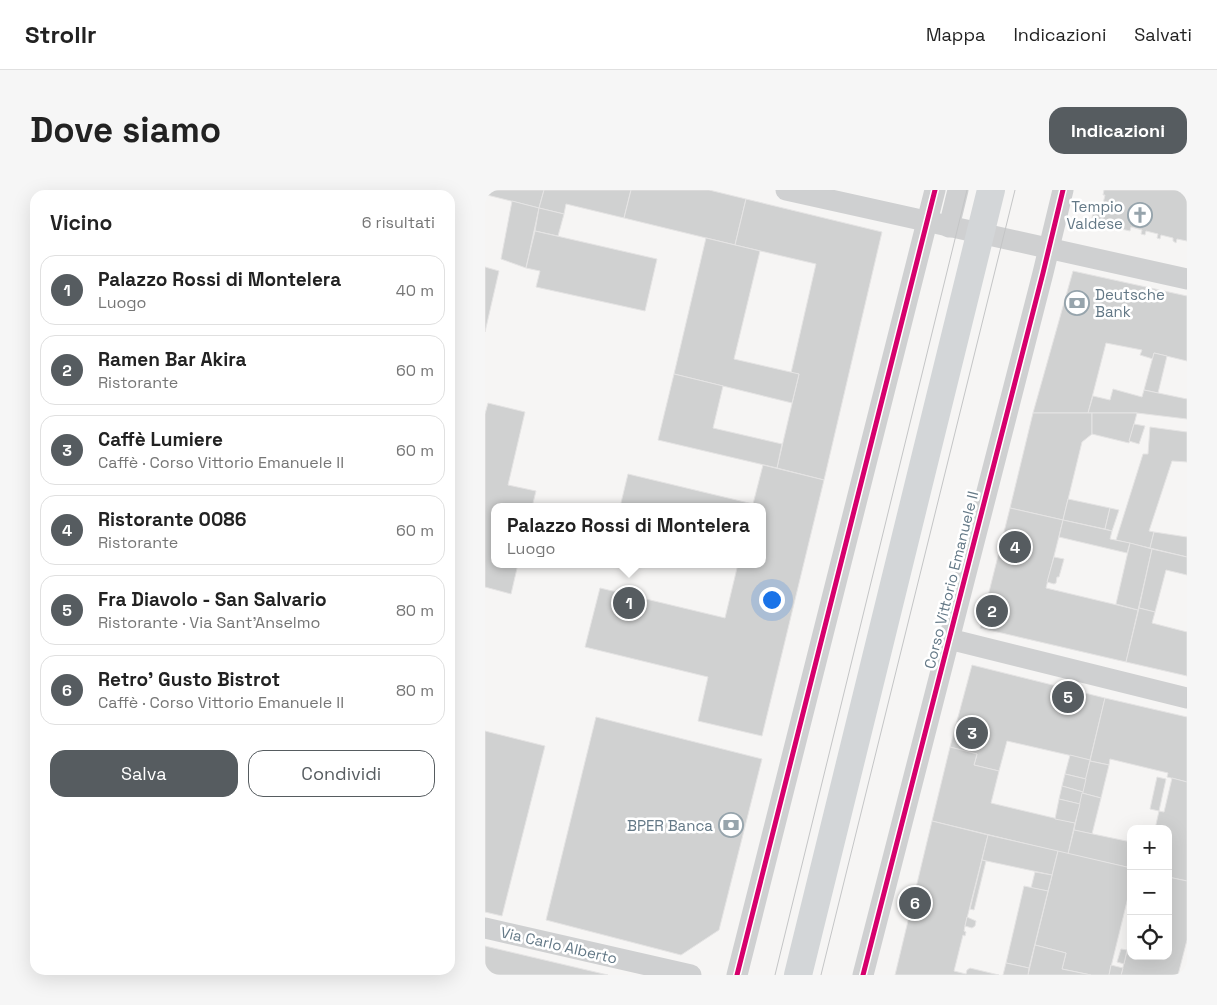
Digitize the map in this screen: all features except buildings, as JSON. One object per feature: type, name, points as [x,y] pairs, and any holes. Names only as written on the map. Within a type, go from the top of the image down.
[{"type":"main road","points":[[798,975],[991,190]]},
{"type":"street","points":[[786,190],[980,234],[1050,247],[1187,279]]},
{"type":"street","points":[[737,975],[935,190]]},
{"type":"street","points":[[949,227],[958,190]]},
{"type":"street","name":"Corso Vittorio Emanuele II","points":[[863,975],[1063,190]]},
{"type":"street","points":[[949,639],[1187,698]]},
{"type":"street","name":"Via Carlo Alberto","points":[[485,928],[691,975]]},
{"type":"tram line","points":[[775,975],[967,190]]},
{"type":"tram line","points":[[821,975],[1015,190]]},
{"type":"cycle path","points":[[737,975],[935,190]]},
{"type":"cycle path","points":[[863,975],[1063,190]]},
{"type":"place","name":"Tempio Valdese","points":[[1140,215]]},
{"type":"place","name":"Deutsche Bank","points":[[1077,303]]},
{"type":"place","name":"Ristorante 0086","points":[[1015,547]]},
{"type":"place","name":"Palazzo Rossi di Montelera","points":[[629,603]]},
{"type":"place","name":"Ramen Bar Akira","points":[[992,611]]},
{"type":"place","name":"Fra Diavolo - San Salvario","points":[[1068,697]]},
{"type":"place","name":"Caffè Lumiere","points":[[972,733]]},
{"type":"place","name":"BPER Banca","points":[[731,825]]},
{"type":"place","name":"Retro' Gusto Bistrot","points":[[915,903]]}]
